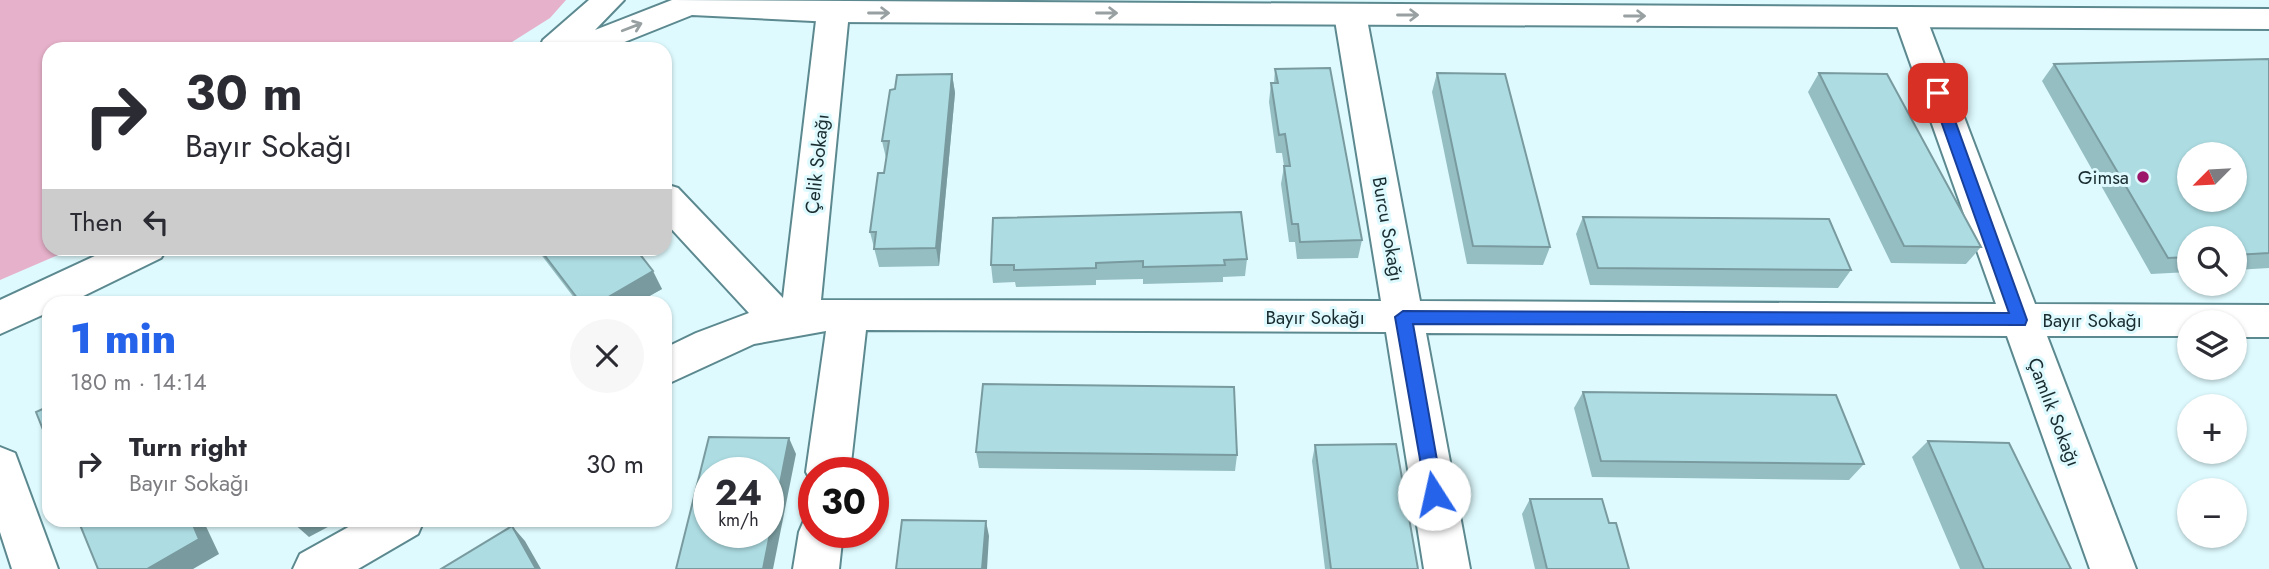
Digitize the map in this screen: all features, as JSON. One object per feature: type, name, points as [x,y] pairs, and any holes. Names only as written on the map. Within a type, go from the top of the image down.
[{"type":"street","points":[[563,42],[608,0]]},
{"type":"street","points":[[592,42],[683,2],[833,12],[2269,19]]},
{"type":"street","name":"Çelik Sokağı","points":[[790,318],[833,12]]},
{"type":"street","name":"Burcu Sokağı","points":[[1350,14],[1447,569]]},
{"type":"street","name":"Çamlık Sokağı","points":[[1910,17],[2019,320],[2113,569]]},
{"type":"street","points":[[672,205],[790,318]]},
{"type":"street","points":[[47,296],[131,256]]},
{"type":"street","points":[[0,318],[42,298]]},
{"type":"street","points":[[830,457],[848,314]]},
{"type":"street","name":"Bayır Sokağı","points":[[672,364],[733,332],[790,318],[848,314],[2269,321]]},
{"type":"street","points":[[0,466],[35,569]]},
{"type":"street","points":[[316,569],[390,527]]},
{"type":"street","points":[[816,569],[819,548]]},
{"type":"shaded area","points":[[0,0],[566,0],[550,18],[512,42],[42,42],[42,256],[56,256],[0,280]]},
{"type":"building","name":"Gimsa","points":[[2269,59],[2269,253],[2247,254],[2247,226],[2177,226],[2177,258],[2168,258],[2054,64]]},
{"type":"building","points":[[1330,68],[1362,240],[1300,242],[1298,224],[1292,224],[1284,166],[1290,166],[1285,134],[1279,135],[1271,83],[1278,83],[1275,69]]},
{"type":"building","points":[[1437,73],[1505,74],[1550,247],[1473,246]]},
{"type":"building","points":[[1819,73],[1887,74],[1981,247],[1904,246]]},
{"type":"building","points":[[952,74],[936,248],[874,249],[876,232],[870,232],[878,173],[884,173],[889,141],[882,141],[890,90],[895,89],[897,75]]},
{"type":"building","points":[[1241,212],[1247,259],[1224,260],[1225,265],[1143,267],[1143,261],[1096,263],[1096,268],[1014,270],[1014,265],[991,265],[993,218]]},
{"type":"building","points":[[1583,217],[1829,219],[1851,270],[1598,268]]},
{"type":"building","points":[[545,256],[641,256],[653,271],[610,296],[576,296]]},
{"type":"building","points":[[983,384],[1234,387],[1237,455],[976,452]]},
{"type":"building","points":[[1583,392],[1836,395],[1864,464],[1601,461]]},
{"type":"building","points":[[42,409],[42,427],[36,412]]},
{"type":"building","points":[[709,437],[789,438],[784,463],[784,457],[704,457]]},
{"type":"building","points":[[1928,441],[2009,443],[2071,569],[1984,569]]},
{"type":"building","points":[[1396,444],[1418,569],[1331,569],[1315,445]]},
{"type":"building","points":[[1530,499],[1602,499],[1609,523],[1616,523],[1629,569],[1547,569]]},
{"type":"building","points":[[693,501],[693,548],[767,548],[763,569],[676,569]]},
{"type":"building","points":[[902,520],[986,521],[982,569],[896,569]]},
{"type":"building","points":[[81,527],[194,527],[199,539],[147,569],[98,569]]},
{"type":"building","points":[[513,527],[536,569],[441,569]]},
{"type":"place","name":"Gimsa","points":[[2143,177]]},
{"type":"route","points":[[1434,494],[1403,317],[2019,320],[1938,93]]}]
